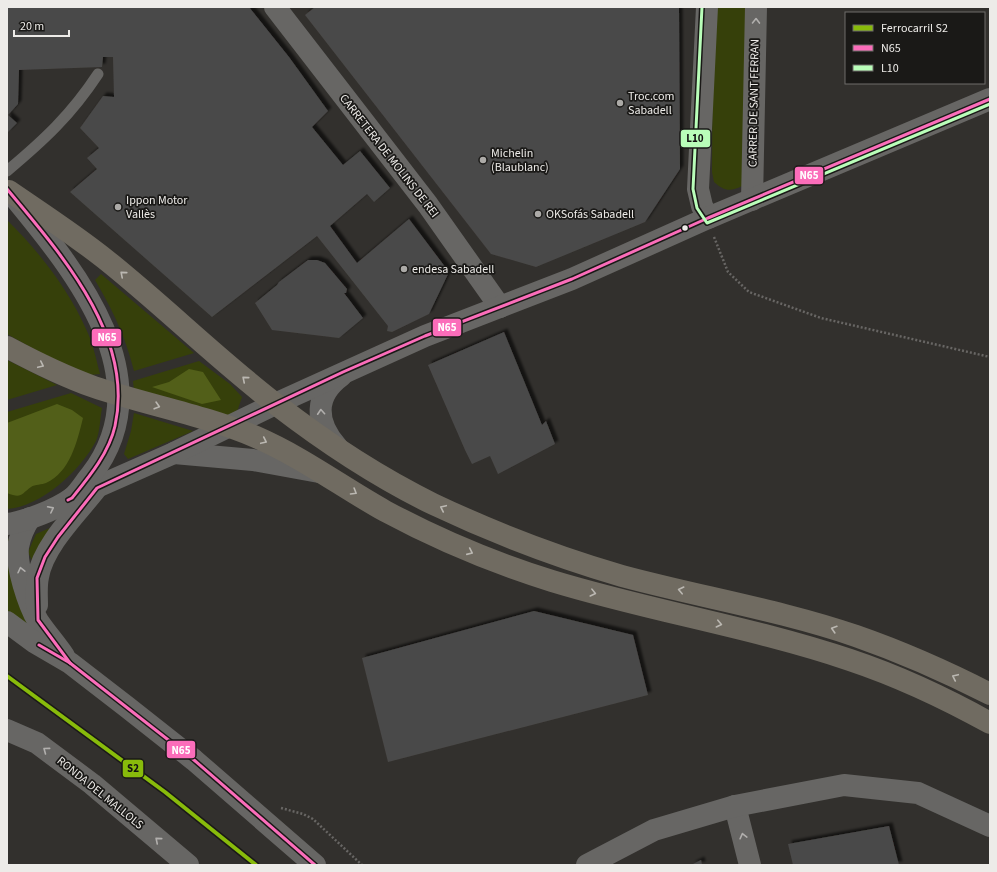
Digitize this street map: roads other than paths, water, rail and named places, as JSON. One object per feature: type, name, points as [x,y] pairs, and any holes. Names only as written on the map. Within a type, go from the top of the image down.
[{"type":"highway","points":[[7,186],[106,260],[275,404],[382,476],[431,503],[527,545],[625,577],[765,610],[850,634],[924,663],[990,694]]},
{"type":"highway","points":[[7,347],[55,371],[119,395],[228,427],[277,447],[416,527],[497,563],[586,591],[761,634],[849,660],[888,674],[944,698],[990,723]]},
{"type":"main road","name":"CARRETERA DE MOLINS DE REI","points":[[275,7],[428,205],[500,307]]},
{"type":"main road","points":[[707,7],[698,189],[702,206],[708,218]]},
{"type":"main road","name":"CARRER DE SANT FERRAN","points":[[752,200],[756,7]]},
{"type":"main road","points":[[7,524],[30,518],[97,488],[350,369],[426,336],[572,279],[708,218],[990,99]]},
{"type":"main road","points":[[7,186],[56,248],[93,307],[112,351],[119,395],[116,423],[105,451],[94,470],[72,498]]},
{"type":"main road","points":[[337,447],[329,438],[322,422],[321,401],[327,388],[332,382],[350,369]]},
{"type":"main road","points":[[174,453],[253,460],[321,472]]},
{"type":"main road","points":[[38,620],[38,578],[44,558],[58,537],[97,488]]},
{"type":"main road","points":[[30,518],[20,539],[18,554],[19,566],[27,593],[38,620],[70,663]]},
{"type":"main road","points":[[7,622],[34,642],[70,663],[194,760],[315,865]]},
{"type":"main road","name":"RONDA DEL MALLOLS","points":[[7,730],[37,743],[92,784],[188,865]]},
{"type":"main road","points":[[587,865],[654,830],[735,806],[844,785],[918,793],[990,826]]},
{"type":"main road","points":[[735,806],[750,865]]},
{"type":"lane","points":[[7,186],[81,100],[98,74]]},
{"type":"rail line","name":"S2","points":[[7,676],[165,792],[256,865]]},
{"type":"place","name":"Troc.com Sabadell","points":[[620,103]]},
{"type":"place","name":"Michelin (Blaublanc)","points":[[483,160]]},
{"type":"place","name":"Ippon Motor Vallès","points":[[118,207]]},
{"type":"place","name":"OKSofás Sabadell","points":[[538,214]]},
{"type":"place","name":"endesa Sabadell","points":[[404,269]]}]
